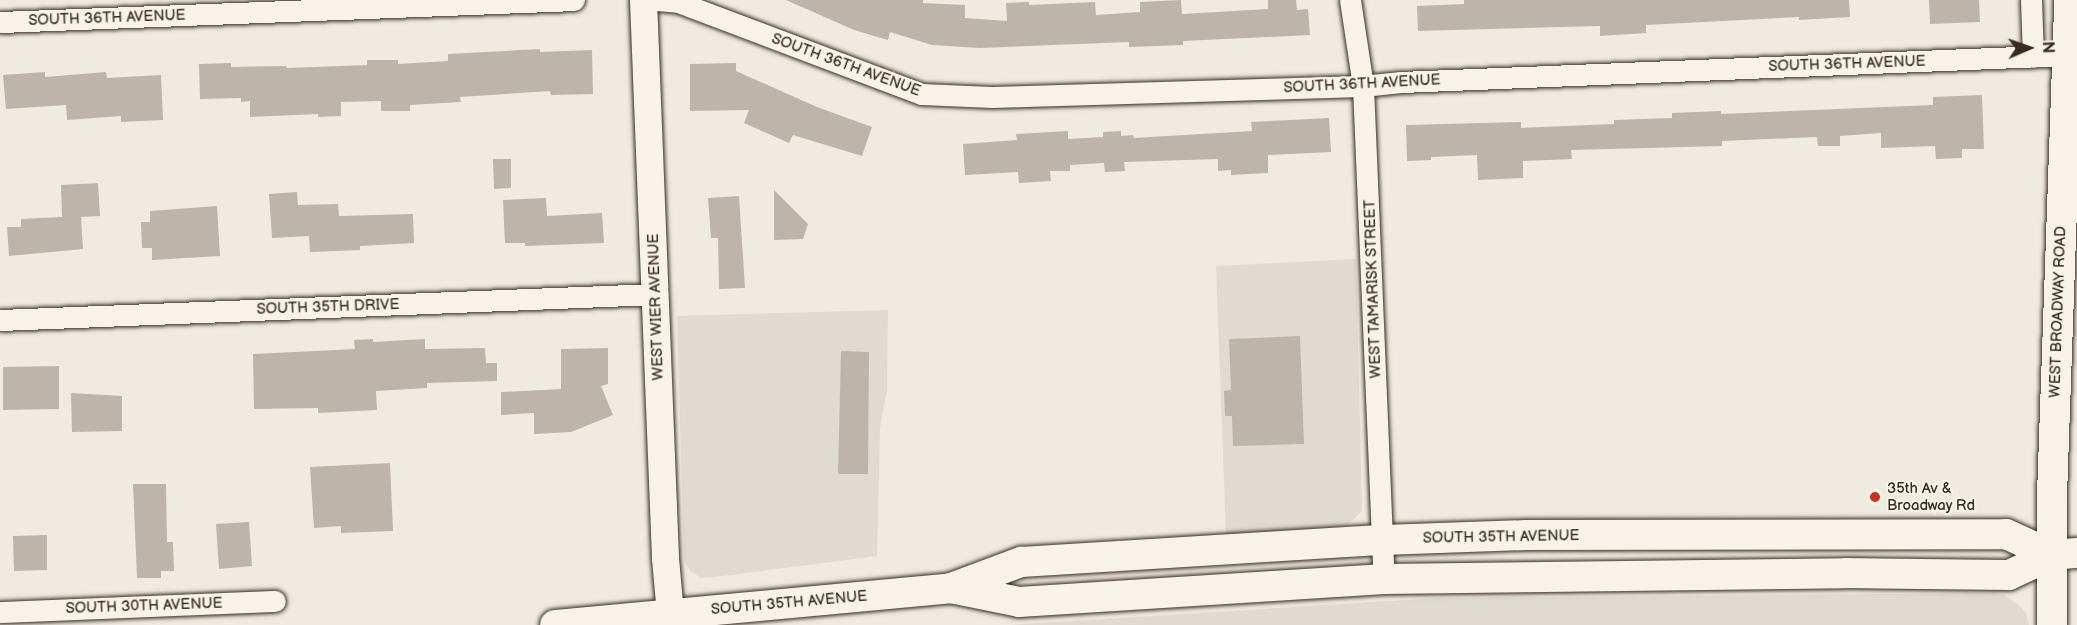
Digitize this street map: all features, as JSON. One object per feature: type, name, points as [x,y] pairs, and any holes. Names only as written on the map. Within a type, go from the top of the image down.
[{"type":"main road","name":"WEST BROADWAY ROAD","points":[[2052,625],[2064,554],[2074,56],[2069,0]]},
{"type":"main road","name":"SOUTH 35TH AVENUE","points":[[555,625],[951,588],[1021,562],[1383,540],[1527,535],[2006,534],[2064,554]]},
{"type":"main road","name":"SOUTH 35TH AVENUE","points":[[951,588],[1019,602],[1384,579],[1846,573],[2009,575],[2064,554]]},
{"type":"street","name":"SOUTH 36TH AVENUE","points":[[0,22],[574,0]]},
{"type":"street","name":"WEST WIER AVENUE","points":[[643,0],[665,558],[670,614]]},
{"type":"street","name":"SOUTH 36TH AVENUE","points":[[657,0],[678,2],[921,94],[992,97],[1363,86],[1401,82],[2074,56]]},
{"type":"street","name":"WEST TAMARISK STREET","points":[[1350,0],[1363,86],[1384,579]]},
{"type":"street","points":[[2031,0],[2033,57]]},
{"type":"street","name":"SOUTH 35TH DRIVE","points":[[0,320],[655,294]]},
{"type":"street","name":"SOUTH 30TH AVENUE","points":[[9,616],[275,601]]},
{"type":"shaded area","points":[[1356,259],[1362,511],[1346,526],[1226,534],[1216,266]]},
{"type":"shaded area","points":[[888,310],[887,389],[880,428],[877,556],[715,577],[701,578],[690,571],[684,560],[677,316]]},
{"type":"shaded area","points":[[1995,593],[2004,595],[2019,605],[2026,613],[2029,625],[1010,625],[1437,598]]},
{"type":"building","points":[[786,0],[923,0],[923,3],[965,5],[965,18],[1007,21],[1006,3],[1029,2],[1029,5],[1095,2],[1096,15],[1140,12],[1140,2],[1181,0],[1182,14],[1268,9],[1268,0],[1296,0],[1297,10],[1308,9],[1310,35],[1183,41],[1183,45],[1129,47],[1129,42],[979,48],[932,45],[890,32],[888,40],[854,30]]},
{"type":"building","points":[[1464,0],[1849,0],[1850,17],[1799,20],[1799,17],[1646,25],[1646,33],[1600,36],[1600,26],[1418,31],[1417,6],[1464,4]]},
{"type":"building","points":[[1929,0],[1979,0],[1980,22],[1930,24]]},
{"type":"building","points":[[540,49],[540,52],[592,50],[593,94],[551,95],[550,91],[460,97],[461,102],[410,105],[410,111],[381,111],[381,101],[341,102],[341,116],[318,117],[318,114],[250,117],[250,101],[241,102],[241,98],[200,99],[199,64],[231,63],[231,67],[286,66],[287,68],[367,65],[367,60],[398,60],[398,64],[448,61],[448,54]]},
{"type":"building","points":[[736,63],[736,71],[817,107],[872,127],[862,156],[793,135],[789,143],[744,123],[749,110],[690,111],[690,64]]},
{"type":"building","points":[[45,72],[45,77],[106,72],[107,78],[161,75],[163,120],[121,122],[121,116],[67,120],[66,105],[6,109],[3,75]]},
{"type":"building","points":[[1982,95],[1984,149],[1962,149],[1962,158],[1936,159],[1935,146],[1881,148],[1881,133],[1840,136],[1840,146],[1818,146],[1817,137],[1722,141],[1722,146],[1571,150],[1572,159],[1523,161],[1523,178],[1478,180],[1477,155],[1431,157],[1431,160],[1407,161],[1406,125],[1521,122],[1521,128],[1614,124],[1614,120],[1672,118],[1672,113],[1721,111],[1721,114],[1933,105],[1933,97]]},
{"type":"building","points":[[1329,118],[1331,152],[1268,155],[1268,173],[1231,175],[1231,170],[1218,171],[1218,159],[1124,162],[1125,171],[1105,172],[1104,163],[1070,165],[1070,171],[1050,171],[1051,181],[1019,183],[1018,172],[965,175],[963,144],[1017,140],[1016,134],[1068,131],[1068,139],[1103,137],[1103,132],[1121,131],[1121,136],[1133,135],[1134,138],[1252,131],[1251,122]]},
{"type":"building","points":[[493,159],[511,159],[511,188],[494,189]]},
{"type":"building","points":[[98,183],[100,216],[81,217],[83,249],[9,256],[7,227],[21,227],[21,219],[62,217],[61,185]]},
{"type":"building","points":[[774,190],[808,224],[803,239],[774,240]]},
{"type":"building","points":[[297,192],[298,205],[338,204],[339,216],[413,214],[414,243],[360,246],[360,250],[310,252],[309,236],[272,238],[269,194]]},
{"type":"building","points":[[739,196],[745,288],[719,289],[718,238],[711,238],[708,198]]},
{"type":"building","points":[[546,198],[547,216],[602,213],[604,243],[525,246],[525,243],[505,243],[503,200]]},
{"type":"building","points":[[217,206],[220,256],[152,260],[152,248],[142,248],[141,222],[150,222],[150,211]]},
{"type":"building","points":[[1300,336],[1304,444],[1233,446],[1232,416],[1225,416],[1224,391],[1231,390],[1229,339]]},
{"type":"building","points":[[373,339],[373,342],[425,339],[425,349],[485,348],[486,363],[497,363],[497,381],[427,383],[427,388],[376,391],[377,410],[318,413],[318,408],[254,409],[253,354],[355,349],[354,340]]},
{"type":"building","points":[[608,348],[608,384],[601,386],[613,415],[571,432],[534,434],[534,413],[501,415],[501,392],[561,389],[561,349]]},
{"type":"building","points":[[841,351],[869,352],[868,474],[838,474]]},
{"type":"building","points":[[59,366],[59,409],[3,410],[3,367]]},
{"type":"building","points":[[71,393],[122,396],[122,431],[72,432]]},
{"type":"building","points":[[390,463],[393,531],[341,533],[341,526],[314,528],[310,467]]},
{"type":"building","points":[[133,484],[166,484],[167,542],[173,542],[174,571],[161,571],[161,578],[137,578]]},
{"type":"building","points":[[249,522],[252,566],[219,569],[216,524]]},
{"type":"building","points":[[47,535],[47,570],[14,571],[13,536]]},
{"type":"place","name":"35th Av & Broadway Rd","points":[[1875,497]]}]
